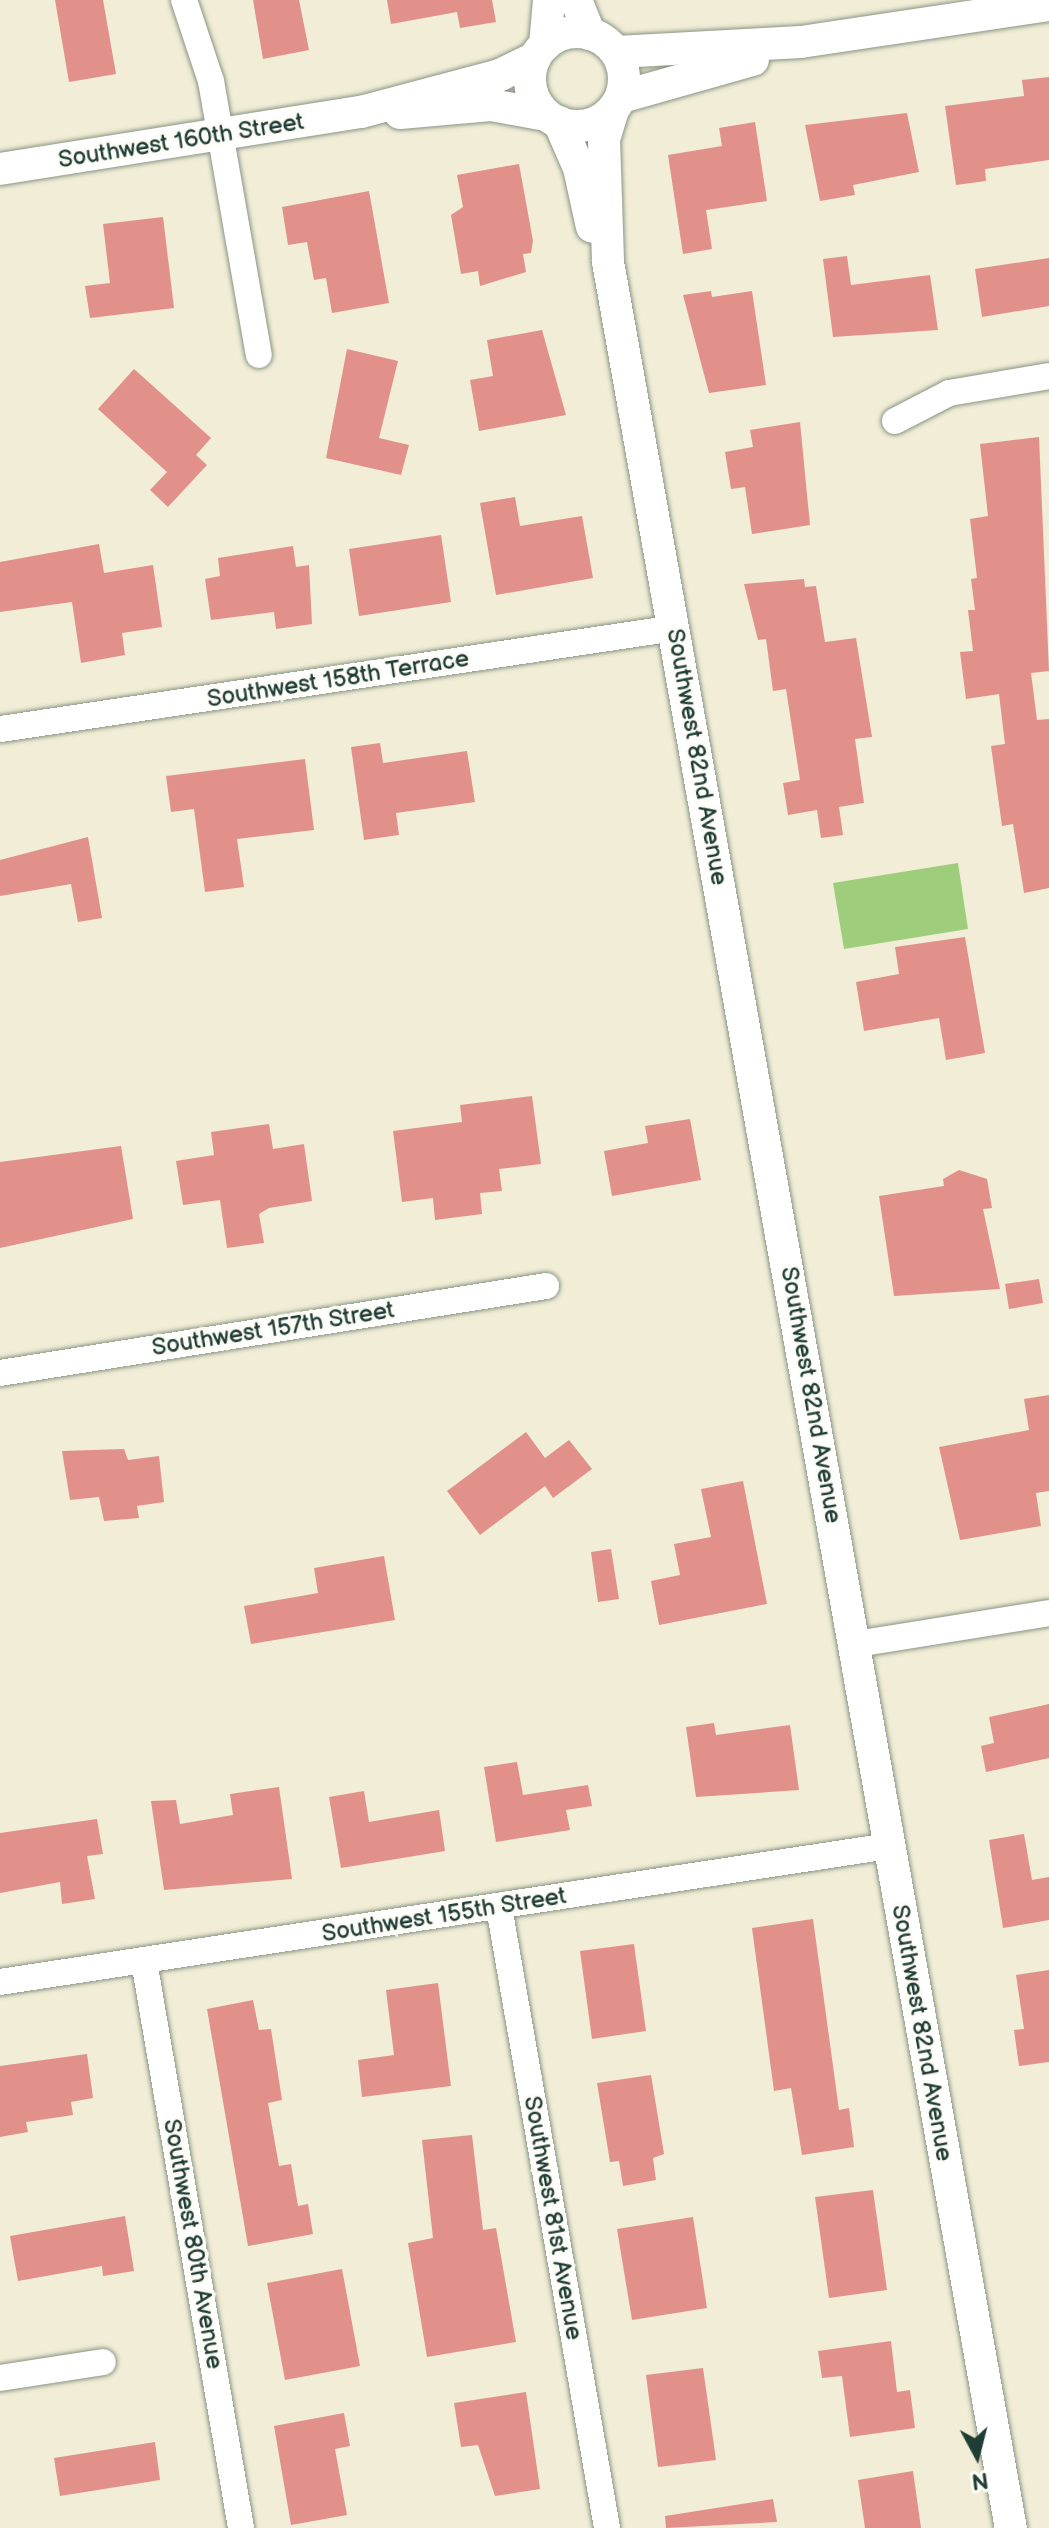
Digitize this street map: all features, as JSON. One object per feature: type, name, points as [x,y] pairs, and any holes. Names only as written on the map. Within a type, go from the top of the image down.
[{"type":"street","points":[[184,0],[220,135],[259,355]]},
{"type":"street","points":[[549,0],[531,89],[552,118],[588,125],[617,103],[801,42]]},
{"type":"street","points":[[576,0],[590,34]]},
{"type":"street","points":[[540,51],[566,33],[590,34],[617,52],[801,42],[1049,5]]},
{"type":"street","name":"Southwest 160th Street","points":[[0,169],[361,112],[500,75],[540,51]]},
{"type":"street","points":[[617,52],[617,103]]},
{"type":"street","name":"Southwest 82nd Avenue","points":[[617,103],[604,140],[608,262],[1011,2528]]},
{"type":"street","name":"Southwest 160th Street","points":[[361,112],[491,105],[552,118]]},
{"type":"street","name":"Southwest 82nd Avenue","points":[[552,118],[608,262]]},
{"type":"street","points":[[895,421],[949,393],[1049,376]]},
{"type":"street","name":"Southwest 158th Terrace","points":[[1,729],[675,628]]},
{"type":"street","name":"Southwest 157th Street","points":[[0,1373],[546,1286]]},
{"type":"street","points":[[856,1644],[1049,1613]]},
{"type":"street","name":"Southwest 155th Street","points":[[0,1982],[889,1846]]},
{"type":"street","name":"Southwest 81st Avenue","points":[[499,1907],[607,2528]]},
{"type":"street","name":"Southwest 80th Avenue","points":[[144,1961],[241,2528]]},
{"type":"street","points":[[0,2378],[103,2362]]},
{"type":"green space","points":[[958,863],[968,929],[844,949],[833,883]]},
{"type":"building","points":[[55,0],[103,0],[116,74],[69,82]]},
{"type":"building","points":[[253,0],[299,0],[309,50],[263,59]]},
{"type":"building","points":[[387,0],[492,0],[496,22],[460,28],[457,12],[391,24]]},
{"type":"building","points":[[1049,77],[1049,160],[985,169],[986,181],[956,185],[945,106],[1024,96],[1022,80]]},
{"type":"building","points":[[907,113],[919,172],[853,185],[855,195],[820,201],[805,125]]},
{"type":"building","points":[[755,122],[767,201],[706,210],[712,249],[683,254],[668,155],[722,146],[719,128]]},
{"type":"building","points":[[519,164],[533,241],[531,253],[523,254],[526,272],[480,286],[478,271],[461,274],[451,215],[463,207],[457,175]]},
{"type":"building","points":[[369,191],[389,303],[332,313],[326,278],[314,280],[307,242],[288,245],[282,207]]},
{"type":"building","points":[[163,217],[174,308],[90,318],[85,286],[110,283],[103,224]]},
{"type":"building","points":[[847,256],[851,285],[930,275],[938,330],[833,337],[823,259]]},
{"type":"building","points":[[1049,258],[1049,306],[982,317],[975,269]]},
{"type":"building","points":[[711,291],[712,297],[752,291],[766,385],[709,393],[683,295]]},
{"type":"building","points":[[542,330],[566,415],[479,431],[470,380],[493,376],[487,340]]},
{"type":"building","points":[[347,349],[398,361],[379,438],[409,445],[401,475],[326,458]]},
{"type":"building","points":[[134,369],[211,438],[196,455],[207,465],[168,507],[150,490],[167,472],[98,409]]},
{"type":"building","points":[[800,422],[810,525],[752,534],[745,487],[731,489],[725,452],[753,447],[750,430]]},
{"type":"building","points":[[1039,437],[1049,671],[1031,673],[1037,720],[1049,719],[1049,888],[1024,893],[1013,824],[1002,826],[991,746],[1005,744],[999,694],[966,699],[960,652],[973,651],[968,610],[975,610],[971,579],[977,578],[970,519],[988,516],[980,444]]},
{"type":"building","points":[[515,497],[520,526],[582,516],[593,578],[496,595],[480,503]]},
{"type":"building","points":[[441,535],[451,602],[359,616],[349,549]]},
{"type":"building","points":[[99,544],[104,573],[153,565],[162,627],[122,633],[125,655],[81,663],[72,602],[0,612],[0,562]]},
{"type":"building","points":[[293,546],[296,567],[309,565],[312,624],[276,629],[274,612],[211,620],[205,579],[220,576],[218,558]]},
{"type":"building","points":[[804,579],[805,587],[816,586],[825,642],[856,638],[872,737],[855,739],[864,803],[839,807],[843,835],[821,838],[817,810],[788,815],[783,783],[800,780],[786,689],[773,691],[766,639],[758,640],[744,584]]},
{"type":"building","points":[[380,743],[383,763],[467,751],[475,802],[396,813],[399,835],[364,840],[351,747]]},
{"type":"building","points":[[305,759],[314,830],[237,839],[244,887],[205,892],[194,809],[171,812],[166,776]]},
{"type":"building","points":[[88,837],[102,918],[78,922],[71,884],[0,896],[0,860]]},
{"type":"building","points":[[965,937],[985,1053],[946,1060],[939,1018],[864,1031],[856,982],[899,974],[895,947]]},
{"type":"building","points":[[532,1096],[541,1164],[499,1169],[502,1191],[480,1193],[482,1214],[435,1220],[433,1198],[402,1202],[393,1131],[462,1122],[460,1105]]},
{"type":"building","points":[[690,1119],[701,1180],[612,1196],[604,1151],[648,1143],[645,1126]]},
{"type":"building","points":[[269,1124],[273,1149],[304,1144],[312,1201],[269,1208],[259,1214],[264,1243],[227,1248],[220,1200],[183,1205],[176,1161],[214,1155],[211,1132]]},
{"type":"building","points":[[121,1146],[133,1219],[0,1248],[0,1162]]},
{"type":"building","points":[[959,1170],[987,1179],[992,1208],[983,1209],[1000,1289],[894,1296],[879,1196],[944,1186],[943,1179]]},
{"type":"building","points":[[1039,1279],[1043,1303],[1009,1309],[1005,1284]]},
{"type":"building","points":[[1049,1395],[1049,1491],[1036,1493],[1041,1526],[960,1540],[939,1447],[1029,1430],[1024,1399]]},
{"type":"building","points":[[526,1432],[545,1458],[569,1440],[592,1469],[553,1498],[545,1486],[480,1535],[447,1491]]},
{"type":"building","points":[[124,1449],[128,1460],[159,1456],[164,1502],[137,1506],[139,1518],[104,1521],[99,1497],[70,1500],[62,1451]]},
{"type":"building","points":[[743,1481],[767,1604],[659,1625],[651,1581],[680,1575],[674,1544],[711,1537],[701,1489]]},
{"type":"building","points":[[611,1549],[619,1599],[598,1602],[591,1552]]},
{"type":"building","points":[[384,1556],[395,1620],[251,1644],[244,1606],[318,1593],[314,1568]]},
{"type":"building","points":[[1049,1704],[1049,1758],[986,1772],[981,1746],[994,1743],[989,1717]]},
{"type":"building","points":[[714,1723],[716,1735],[790,1725],[799,1790],[696,1797],[686,1727]]},
{"type":"building","points":[[517,1762],[523,1795],[588,1785],[592,1806],[566,1810],[570,1830],[496,1842],[484,1767]]},
{"type":"building","points":[[279,1787],[292,1879],[164,1890],[151,1801],[176,1800],[180,1824],[233,1815],[230,1794]]},
{"type":"building","points":[[364,1791],[369,1822],[439,1810],[445,1851],[341,1868],[329,1797]]},
{"type":"building","points":[[97,1819],[103,1854],[87,1856],[95,1899],[62,1904],[60,1882],[0,1893],[0,1833]]},
{"type":"building","points":[[1024,1834],[1032,1880],[1049,1877],[1049,1920],[1003,1928],[989,1840]]},
{"type":"building","points":[[813,1919],[839,2110],[849,2108],[854,2147],[802,2155],[791,2088],[774,2091],[752,1928]]},
{"type":"building","points":[[634,1944],[646,2031],[592,2039],[580,1951]]},
{"type":"building","points":[[1049,1970],[1049,2062],[1019,2066],[1014,2030],[1024,2029],[1016,1975]]},
{"type":"building","points":[[438,1983],[451,2086],[362,2097],[358,2060],[394,2055],[386,1990]]},
{"type":"building","points":[[253,2000],[259,2030],[271,2029],[282,2100],[268,2103],[279,2166],[291,2164],[298,2206],[308,2204],[313,2234],[248,2246],[207,2009]]},
{"type":"building","points":[[87,2054],[93,2098],[71,2102],[73,2115],[26,2122],[28,2132],[0,2137],[0,2066]]},
{"type":"building","points":[[651,2075],[664,2154],[653,2158],[656,2180],[623,2186],[619,2161],[610,2162],[597,2083]]},
{"type":"building","points":[[472,2135],[483,2230],[496,2228],[516,2342],[427,2357],[408,2243],[433,2238],[422,2140]]},
{"type":"building","points":[[873,2190],[887,2290],[829,2298],[815,2197]]},
{"type":"building","points":[[125,2216],[134,2271],[103,2276],[102,2266],[18,2281],[10,2236]]},
{"type":"building","points":[[693,2217],[707,2308],[632,2320],[617,2229]]},
{"type":"building","points":[[342,2269],[360,2366],[285,2380],[267,2283]]},
{"type":"building","points":[[891,2341],[897,2392],[910,2390],[915,2428],[850,2437],[842,2376],[822,2378],[818,2351]]},
{"type":"building","points":[[703,2368],[716,2460],[658,2467],[646,2375]]},
{"type":"building","points":[[526,2392],[540,2489],[495,2496],[478,2445],[461,2447],[454,2403]]},
{"type":"building","points":[[344,2413],[350,2446],[335,2449],[347,2515],[291,2525],[274,2426]]},
{"type":"building","points":[[155,2442],[160,2480],[60,2496],[54,2458]]},
{"type":"building","points":[[913,2471],[921,2528],[865,2528],[858,2480]]},
{"type":"building","points":[[773,2499],[777,2522],[666,2528],[665,2516]]}]
